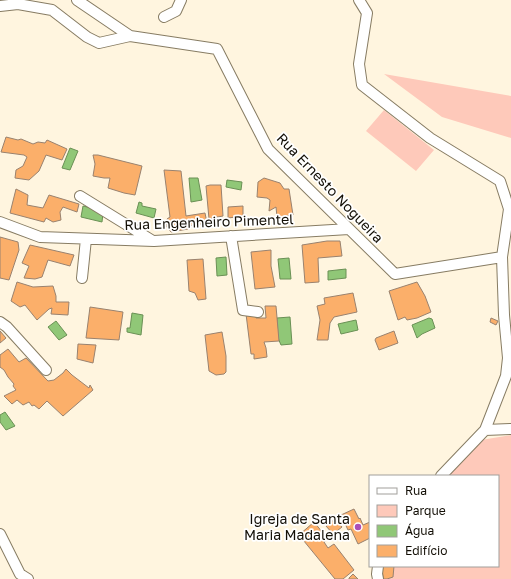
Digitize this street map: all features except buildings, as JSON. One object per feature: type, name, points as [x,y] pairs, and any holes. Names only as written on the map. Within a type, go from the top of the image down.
[{"type":"street","name":"Rua Ernesto Nogueira","points":[[77,0],[130,36],[218,49],[268,149],[395,274],[502,257]]},
{"type":"street","points":[[164,17],[176,11],[181,0]]},
{"type":"street","points":[[359,0],[367,13],[359,64],[362,85],[430,138],[500,182],[510,209],[502,257],[504,315],[508,358],[506,376],[485,430],[442,475]]},
{"type":"street","points":[[0,6],[18,4],[52,10],[86,37],[99,42],[130,36]]},
{"type":"street","points":[[80,196],[154,241]]},
{"type":"street","name":"Rua Engenheiro Pimentel","points":[[0,222],[40,236],[154,241],[349,229]]},
{"type":"street","points":[[231,236],[243,310],[258,312]]},
{"type":"street","points":[[82,278],[86,238]]},
{"type":"street","points":[[0,322],[7,327],[46,370]]},
{"type":"street","points":[[485,430],[511,429]]},
{"type":"street","points":[[0,534],[20,574],[28,579]]},
{"type":"street","points":[[378,567],[378,579]]},
{"type":"green space","points":[[384,74],[511,96],[511,138],[442,117]]},
{"type":"green space","points":[[384,110],[434,150],[416,171],[366,131]]},
{"type":"green space","points":[[511,435],[511,579],[383,579],[385,567],[499,567],[499,475],[443,475],[481,440]]},
{"type":"water","points":[[70,148],[78,151],[70,170],[62,168]]},
{"type":"water","points":[[189,178],[198,178],[202,200],[191,202]]},
{"type":"water","points":[[227,180],[242,182],[241,190],[226,187]]},
{"type":"water","points":[[139,202],[142,203],[142,206],[156,209],[154,218],[136,213]]},
{"type":"water","points":[[83,206],[96,209],[103,213],[102,222],[81,217]]},
{"type":"water","points":[[226,257],[227,275],[217,276],[216,258]]},
{"type":"water","points":[[289,258],[291,279],[280,279],[278,259]]},
{"type":"water","points":[[346,269],[346,278],[328,280],[328,271]]},
{"type":"water","points":[[132,313],[143,315],[141,335],[127,332],[127,328],[130,328]]},
{"type":"water","points":[[290,317],[292,344],[281,345],[278,338],[277,318]]},
{"type":"water","points":[[429,318],[432,319],[435,328],[417,338],[412,325]]},
{"type":"water","points":[[356,320],[358,330],[341,334],[338,324]]},
{"type":"water","points":[[56,321],[67,335],[59,340],[48,327]]},
{"type":"water","points":[[5,412],[15,426],[6,430],[0,422],[0,415]]},
{"type":"place","name":"Igreja de Santa Maria Madalena","points":[[358,527]]}]
